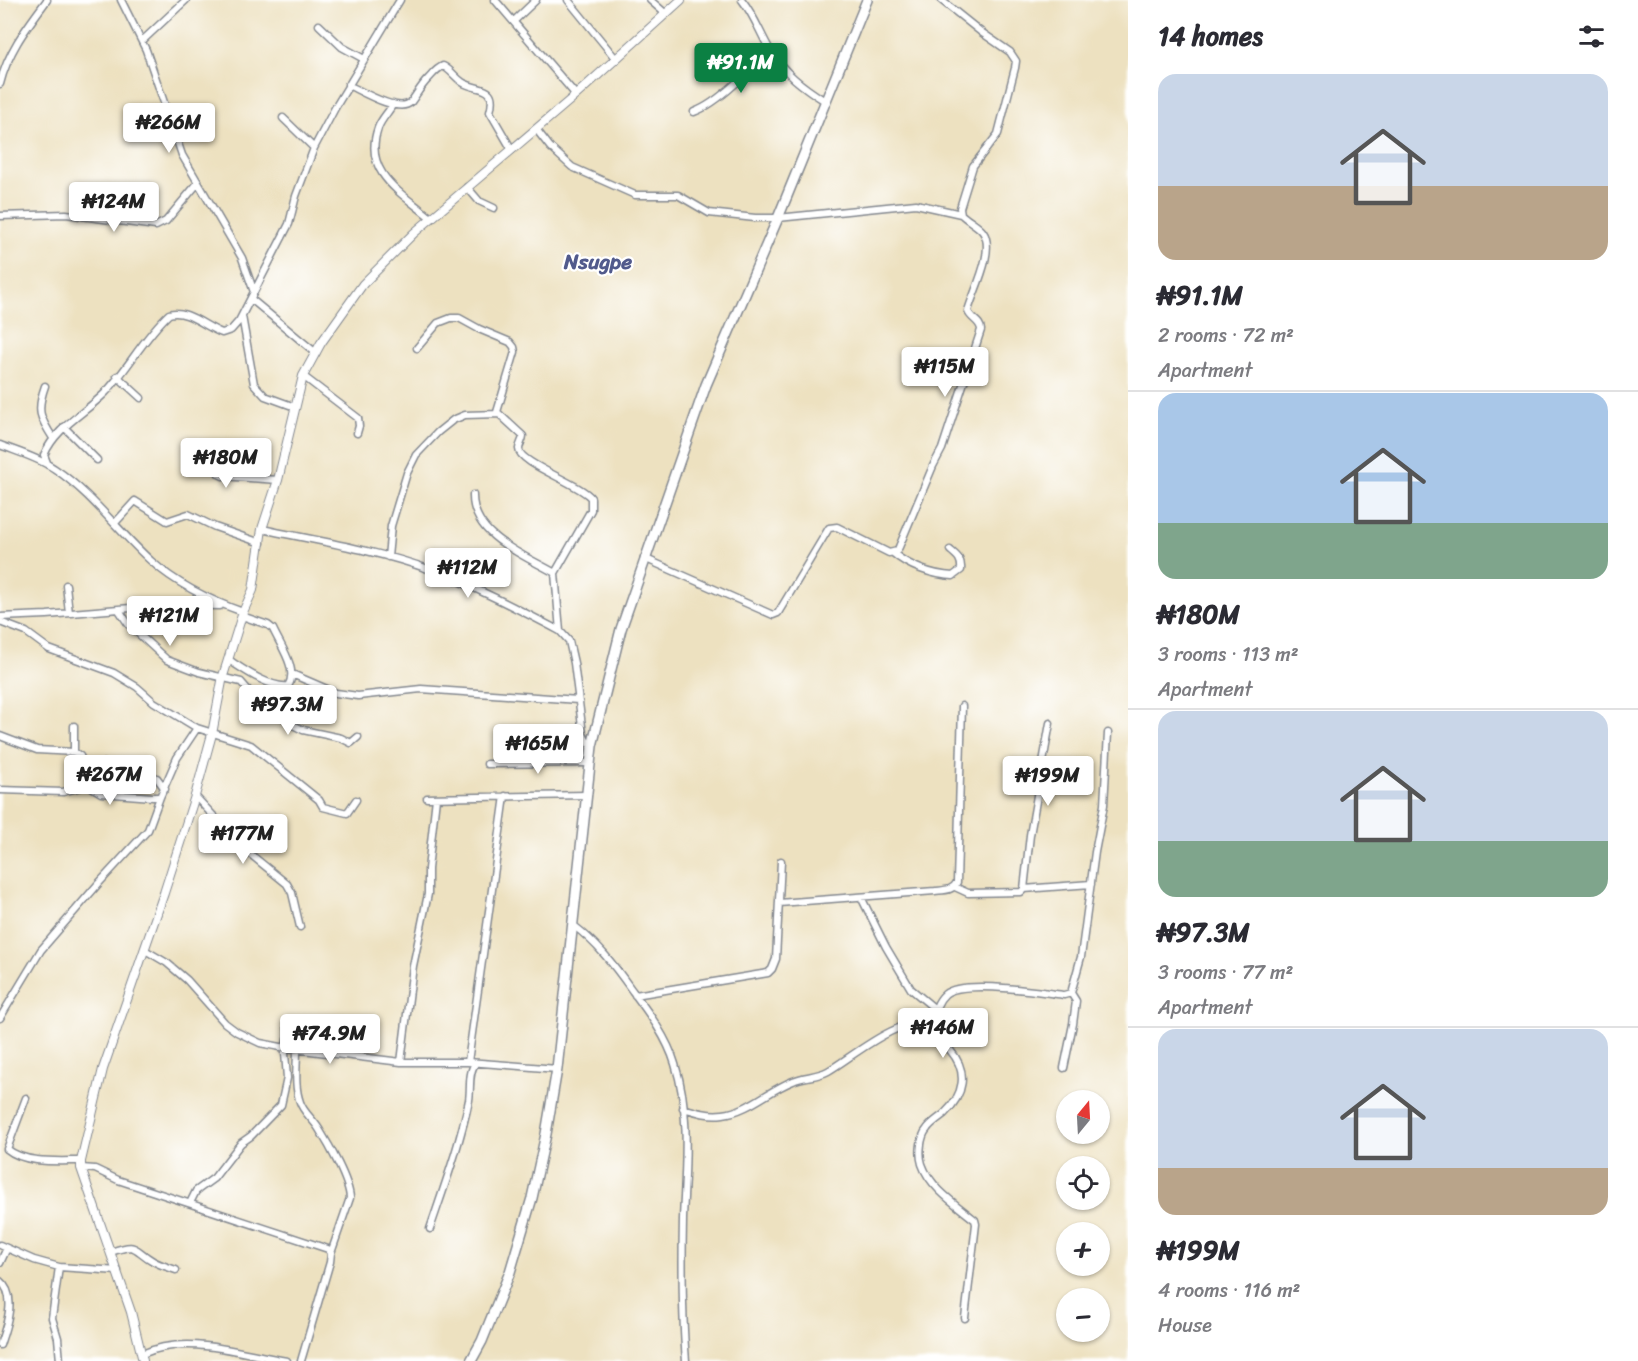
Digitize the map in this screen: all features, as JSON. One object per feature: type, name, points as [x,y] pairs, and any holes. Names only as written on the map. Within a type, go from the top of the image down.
[{"type":"main road","points":[[471,1361],[482,1341],[510,1272],[532,1198],[546,1134],[557,1068],[592,746],[615,651],[644,558],[706,385],[778,218],[867,0]]},
{"type":"street","points":[[0,84],[14,47],[47,0]]},
{"type":"street","points":[[121,0],[142,41],[182,155],[242,258],[254,292]]},
{"type":"street","points":[[142,41],[186,0]]},
{"type":"street","points":[[48,465],[44,454],[53,438],[105,392],[168,314],[184,313],[222,333],[231,330],[251,299],[289,224],[296,196],[314,148],[348,85],[400,0]]},
{"type":"street","points":[[495,0],[576,95]]},
{"type":"street","points":[[514,21],[536,0]]},
{"type":"street","points":[[568,0],[616,59]]},
{"type":"street","points":[[650,0],[666,15]]},
{"type":"street","points":[[287,1361],[211,1346],[150,1350],[142,1358],[118,1271],[81,1165],[103,1069],[195,796],[212,734],[223,676],[242,614],[253,590],[262,529],[278,480],[303,376],[321,343],[363,284],[430,218],[576,95],[681,0]]},
{"type":"street","points":[[742,0],[751,11],[770,49],[792,78],[803,88],[825,101]]},
{"type":"street","points":[[941,0],[1010,52],[1016,61],[998,134],[970,171],[960,207],[961,214]]},
{"type":"street","points":[[320,25],[342,47],[364,58]]},
{"type":"street","points":[[694,112],[711,105],[770,49]]},
{"type":"street","points":[[348,85],[393,104],[405,105],[410,103],[421,86],[443,66],[460,81],[483,88],[489,93],[492,99],[490,112],[512,150]]},
{"type":"street","points":[[393,104],[377,130],[378,168],[386,180],[430,218]]},
{"type":"street","points":[[283,118],[314,148]]},
{"type":"street","points":[[536,129],[550,147],[572,167],[635,195],[678,195],[709,213],[778,218],[916,204],[961,214],[980,229],[986,237],[984,263],[968,311],[980,325],[981,330],[942,449],[900,547],[893,553]]},
{"type":"street","points":[[0,216],[66,214],[156,226],[166,221],[198,183]]},
{"type":"street","points":[[467,187],[479,201],[494,208]]},
{"type":"street","points":[[251,299],[316,353]]},
{"type":"street","points":[[242,315],[252,375],[258,391],[265,396],[295,407]]},
{"type":"street","points":[[417,348],[438,323],[451,318],[459,318],[510,342],[515,352],[498,402],[497,412],[524,436],[519,451],[529,462],[582,489],[591,498],[591,510],[555,573],[560,631]]},
{"type":"street","points":[[117,376],[141,398]]},
{"type":"street","points":[[303,376],[358,418],[357,433]]},
{"type":"street","points":[[45,386],[39,402],[39,412],[53,438]]},
{"type":"street","points":[[388,557],[391,526],[407,473],[416,455],[453,420],[465,415],[499,414]]},
{"type":"street","points":[[64,427],[97,460]]},
{"type":"street","points":[[0,445],[48,465],[69,478],[151,561],[184,586],[273,629],[291,668],[292,680],[288,686],[282,686],[251,675],[229,660]]},
{"type":"street","points":[[220,452],[218,470],[223,476],[278,480]]},
{"type":"street","points":[[473,495],[473,508],[479,522],[491,535],[555,573]]},
{"type":"street","points":[[115,524],[135,501],[167,521],[188,514],[215,527],[261,543]]},
{"type":"street","points":[[644,558],[773,615],[778,613],[829,528],[837,527],[885,552],[893,553],[915,567],[953,576],[961,570],[962,564],[958,556],[950,550]]},
{"type":"street","points":[[262,529],[388,557],[430,570],[464,583],[560,631],[569,641],[583,734],[592,746]]},
{"type":"street","points":[[66,585],[69,614]]},
{"type":"street","points":[[0,617],[69,614],[167,605],[227,606]]},
{"type":"street","points":[[119,610],[134,630],[167,660],[199,672],[242,682],[255,698],[303,730],[341,738],[351,743],[358,737]]},
{"type":"street","points":[[0,622],[26,632],[49,649],[114,673],[137,687],[154,702],[197,728],[251,745],[319,800],[323,807],[347,813],[356,800]]},
{"type":"street","points":[[291,674],[336,693],[358,696],[421,689],[578,700]]},
{"type":"street","points":[[779,903],[935,891],[951,889],[955,886],[957,882],[962,706]]},
{"type":"street","points":[[1024,889],[1030,835],[1050,723]]},
{"type":"street","points":[[74,726],[74,752]]},
{"type":"street","points":[[0,1018],[41,950],[91,891],[148,830],[177,758],[197,728]]},
{"type":"street","points":[[1064,1068],[1076,1001],[1071,993],[1081,957],[1104,805],[1108,733]]},
{"type":"street","points":[[0,736],[37,750],[74,752],[80,756],[91,784],[101,793],[160,797]]},
{"type":"street","points":[[85,768],[104,763],[141,772],[157,778],[165,789]]},
{"type":"street","points":[[487,764],[590,763]]},
{"type":"street","points":[[0,790],[63,792],[91,784]]},
{"type":"street","points":[[427,798],[587,795]]},
{"type":"street","points":[[195,796],[244,849],[287,884],[292,893],[300,927]]},
{"type":"street","points":[[430,1229],[470,1098],[471,1069],[504,796]]},
{"type":"street","points":[[401,1062],[413,966],[428,894],[428,869],[436,798]]},
{"type":"street","points":[[635,995],[768,973],[776,960],[781,861]]},
{"type":"street","points":[[955,886],[968,893],[1022,891],[1091,884]]},
{"type":"street","points":[[861,897],[908,984],[916,995],[935,1009]]},
{"type":"street","points":[[573,925],[593,940],[635,995],[662,1035],[675,1064],[686,1138],[681,1289],[686,1361]]},
{"type":"street","points":[[144,950],[167,963],[187,980],[225,1023],[237,1032],[260,1043],[297,1050],[401,1062],[557,1068]]},
{"type":"street","points":[[932,1028],[935,1009],[947,992],[955,988],[998,987],[1064,995],[1071,993]]},
{"type":"street","points":[[190,1203],[196,1191],[214,1178],[241,1143],[281,1105],[287,1078],[287,1022]]},
{"type":"street","points":[[683,1108],[710,1115],[738,1110],[792,1081],[821,1075],[831,1070],[879,1037],[911,1024],[918,1023],[932,1028],[958,1059],[963,1081],[952,1106],[924,1132],[920,1157],[929,1177],[975,1220],[965,1318]]},
{"type":"street","points":[[297,1050],[297,1091],[300,1103],[319,1128],[343,1173],[350,1197],[331,1253],[301,1361]]},
{"type":"street","points":[[26,1098],[6,1149],[34,1159],[95,1169],[118,1180],[318,1244],[331,1253]]},
{"type":"street","points":[[0,1245],[34,1260],[58,1267],[118,1271]]},
{"type":"street","points":[[111,1252],[132,1246],[156,1263],[176,1270]]},
{"type":"street","points":[[0,1263],[7,1248]]},
{"type":"street","points":[[58,1267],[52,1318],[58,1338],[60,1361]]},
{"type":"street","points":[[0,1281],[7,1287],[9,1298],[7,1326],[0,1345]]},
{"type":"district","name":"Nsugpe","points":[[598,262]]}]
